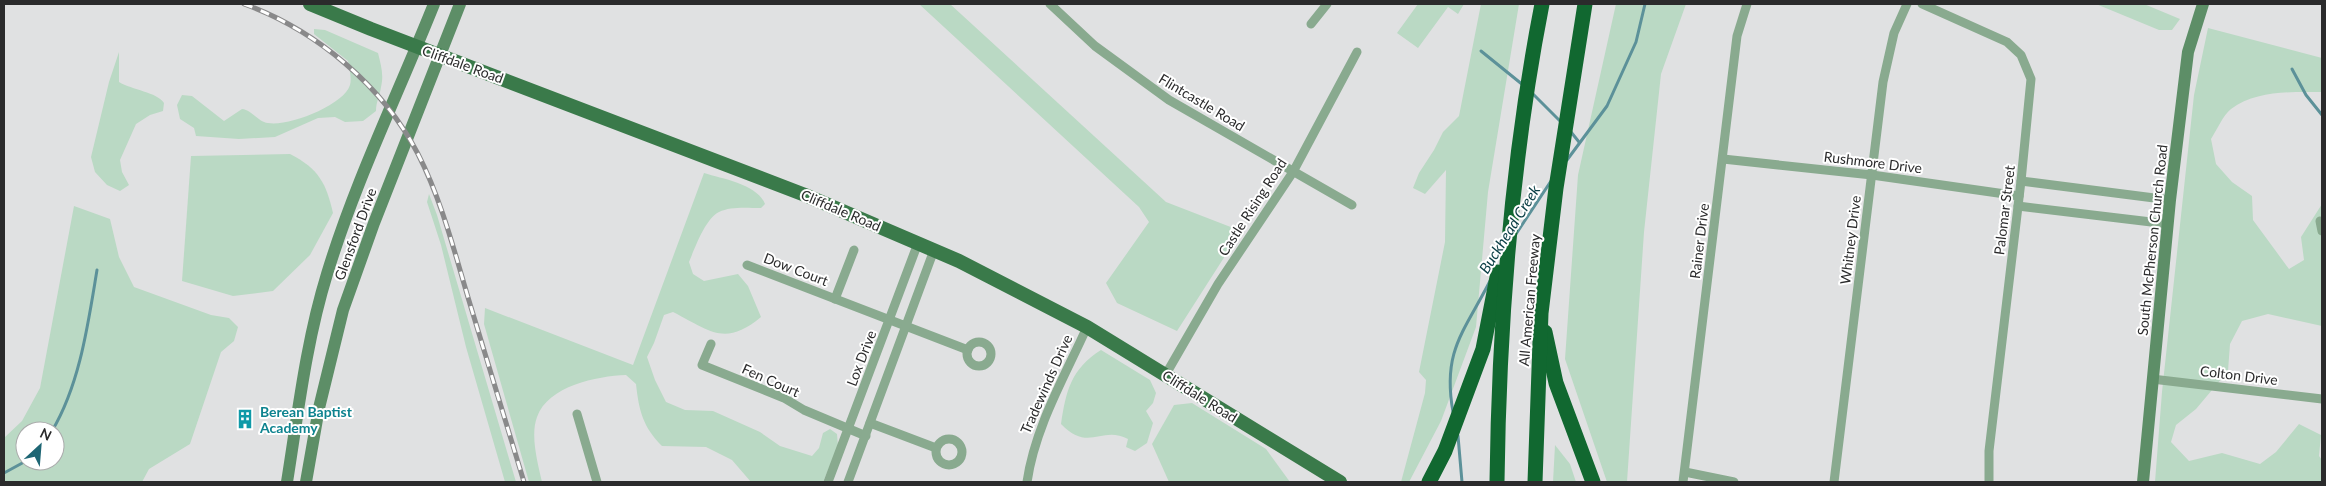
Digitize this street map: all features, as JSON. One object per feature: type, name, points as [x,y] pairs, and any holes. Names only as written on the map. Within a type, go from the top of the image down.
[{"type":"highway","name":"All American Freeway","points":[[1496,482],[1499,354],[1512,196],[1542,4]]},
{"type":"highway","name":"All American Freeway","points":[[1535,482],[1541,313],[1556,188],[1585,4]]},
{"type":"highway","points":[[1429,482],[1445,451],[1483,349],[1512,196]]},
{"type":"highway","points":[[1541,313],[1556,383],[1593,482]]},
{"type":"main road","name":"Cliffdale Road","points":[[310,4],[440,56],[797,192],[934,250],[990,276],[1087,327],[1340,482]]},
{"type":"main road","name":"Glensford Drive","points":[[287,482],[311,337],[327,273],[357,192],[434,4]]},
{"type":"main road","name":"Glensford Drive","points":[[306,482],[319,408],[343,310],[374,223],[460,4]]},
{"type":"main road","name":"South McPherson Church Road","points":[[2143,482],[2170,200],[2188,52],[2203,4]]},
{"type":"street","name":"Flintcastle Road","points":[[1050,4],[1095,46],[1162,94],[1352,205]]},
{"type":"street","points":[[1311,24],[1327,4]]},
{"type":"street","name":"Rainer Drive","points":[[1683,482],[1737,36],[1747,4]]},
{"type":"street","name":"Whitney Drive","points":[[1834,482],[1886,59],[1894,33],[1907,4]]},
{"type":"street","name":"Palomar Street","points":[[1922,4],[2007,42],[2025,61],[2030,79],[2031,92],[1989,451],[1989,482]]},
{"type":"street","name":"Castle Rising Road","points":[[1166,374],[1218,284],[1293,172],[1357,52]]},
{"type":"street","name":"Rushmore Drive","points":[[1723,159],[1872,175],[2019,196]]},
{"type":"street","points":[[2021,181],[2170,200]]},
{"type":"street","points":[[2018,206],[2168,224]]},
{"type":"street","points":[[2320,221],[2322,231]]},
{"type":"street","name":"Lox Drive","points":[[828,482],[918,243]]},
{"type":"street","name":"Dow Court","points":[[835,299],[854,250]]},
{"type":"street","points":[[848,482],[934,250]]},
{"type":"street","name":"Dow Court","points":[[747,265],[968,350]]},
{"type":"street","name":"Tradewinds Drive","points":[[1027,482],[1040,426],[1087,327]]},
{"type":"street","name":"Fen Court","points":[[711,344],[702,365],[784,398],[848,430]]},
{"type":"street","name":"Colton Drive","points":[[2152,379],[2322,399]]},
{"type":"street","points":[[578,414],[597,482]]},
{"type":"street","points":[[870,423],[936,448]]},
{"type":"street","points":[[848,430],[866,436]]},
{"type":"street","points":[[1685,472],[1734,482]]},
{"type":"green space","points":[[919,4],[950,4],[1166,202],[1241,231],[1177,331],[1117,303],[1106,283],[1149,222],[1139,207]]},
{"type":"green space","points":[[1418,4],[1464,4],[1458,14],[1448,7],[1418,48],[1397,33]]},
{"type":"green space","points":[[1481,4],[1519,4],[1488,192],[1476,327],[1441,421],[1409,482],[1401,482],[1425,393],[1426,380],[1419,372],[1445,242],[1446,170],[1425,194],[1413,188],[1419,173],[1443,132],[1459,116]]},
{"type":"green space","points":[[1616,4],[1686,4],[1661,74],[1644,232],[1627,482],[1607,482],[1565,359],[1578,175]]},
{"type":"green space","points":[[2096,4],[2144,4],[2180,19],[2172,30],[2159,30]]},
{"type":"green space","points":[[2208,28],[2322,58],[2322,92],[2275,93],[2252,98],[2228,112],[2211,139],[2216,164],[2232,182],[2252,196],[2253,220],[2289,269],[2304,260],[2301,237],[2322,204],[2322,326],[2268,314],[2242,321],[2230,344],[2228,371],[2196,409],[2176,425],[2171,442],[2189,461],[2222,453],[2260,464],[2276,452],[2299,424],[2321,435],[2319,456],[2322,460],[2322,482],[2155,482],[2162,392],[2194,95]]},
{"type":"green space","points":[[314,29],[325,30],[378,53],[382,78],[376,111],[363,121],[345,122],[335,117],[318,118],[275,137],[239,139],[196,136],[194,128],[180,119],[177,105],[182,95],[192,96],[224,121],[242,109],[249,111],[264,122],[288,122],[327,107],[346,93],[350,85],[351,76],[348,61],[314,34]]},
{"type":"green space","points":[[119,52],[119,82],[156,96],[164,103],[163,111],[150,115],[136,124],[120,160],[122,172],[129,185],[120,191],[107,185],[95,172],[91,157],[109,82]]},
{"type":"green space","points":[[290,154],[315,171],[324,185],[333,213],[310,255],[273,291],[233,296],[182,281],[191,156]]},
{"type":"green space","points":[[704,173],[747,187],[761,197],[765,204],[761,208],[729,209],[719,212],[714,216],[701,234],[689,262],[693,274],[704,281],[738,274],[748,286],[761,317],[737,332],[727,334],[708,330],[673,312],[664,315],[647,357],[655,380],[666,402],[685,410],[713,411],[760,432],[780,446],[812,456],[819,448],[823,433],[830,429],[837,434],[838,446],[823,482],[751,482],[732,460],[706,447],[662,446],[650,432],[643,418],[636,384],[626,375],[601,378],[575,385],[562,390],[543,406],[537,417],[534,433],[535,450],[542,482],[529,482],[484,324],[485,308],[633,365]]},
{"type":"green space","points":[[429,194],[437,215],[516,482],[505,482],[466,347],[441,245],[427,202]]},
{"type":"green space","points":[[74,206],[110,219],[119,257],[134,287],[211,315],[229,318],[238,327],[234,341],[221,352],[190,444],[149,469],[142,482],[4,482],[4,438],[15,428],[15,471],[65,471],[65,421],[22,421],[40,388]]},
{"type":"green space","points":[[1101,350],[1150,380],[1156,393],[1153,403],[1146,411],[1153,423],[1147,443],[1135,451],[1126,447],[1128,439],[1110,435],[1087,438],[1079,437],[1061,424],[1065,401],[1076,373],[1091,357]]},
{"type":"green space","points":[[1192,403],[1266,449],[1290,482],[1169,482],[1152,444],[1174,405]]},
{"type":"green space","points":[[1555,445],[1570,464],[1576,482],[1553,482]]},
{"type":"waterway","name":"Buckhead Creek","points":[[1567,160],[1607,106],[1636,42],[1645,4]]},
{"type":"waterway","points":[[1481,51],[1523,85]]},
{"type":"waterway","points":[[2292,69],[2306,95],[2322,115]]},
{"type":"waterway","points":[[1532,93],[1561,122]]},
{"type":"waterway","points":[[1571,132],[1579,142]]},
{"type":"waterway","name":"Buckhead Creek","points":[[1516,234],[1551,181]]},
{"type":"waterway","points":[[58,421],[70,394],[82,353],[97,270]]},
{"type":"waterway","name":"Buckhead Creek","points":[[1453,412],[1450,391],[1450,373],[1453,357],[1464,329],[1490,281]]},
{"type":"waterway","name":"Buckhead Creek","points":[[1458,436],[1462,482]]},
{"type":"waterway","points":[[4,473],[15,467]]},
{"type":"railway","points":[[244,4],[271,15],[297,29],[345,63],[386,106],[418,154],[441,209],[524,482]]},
{"type":"place","name":"Berean Baptist Academy","points":[[245,419]]}]
